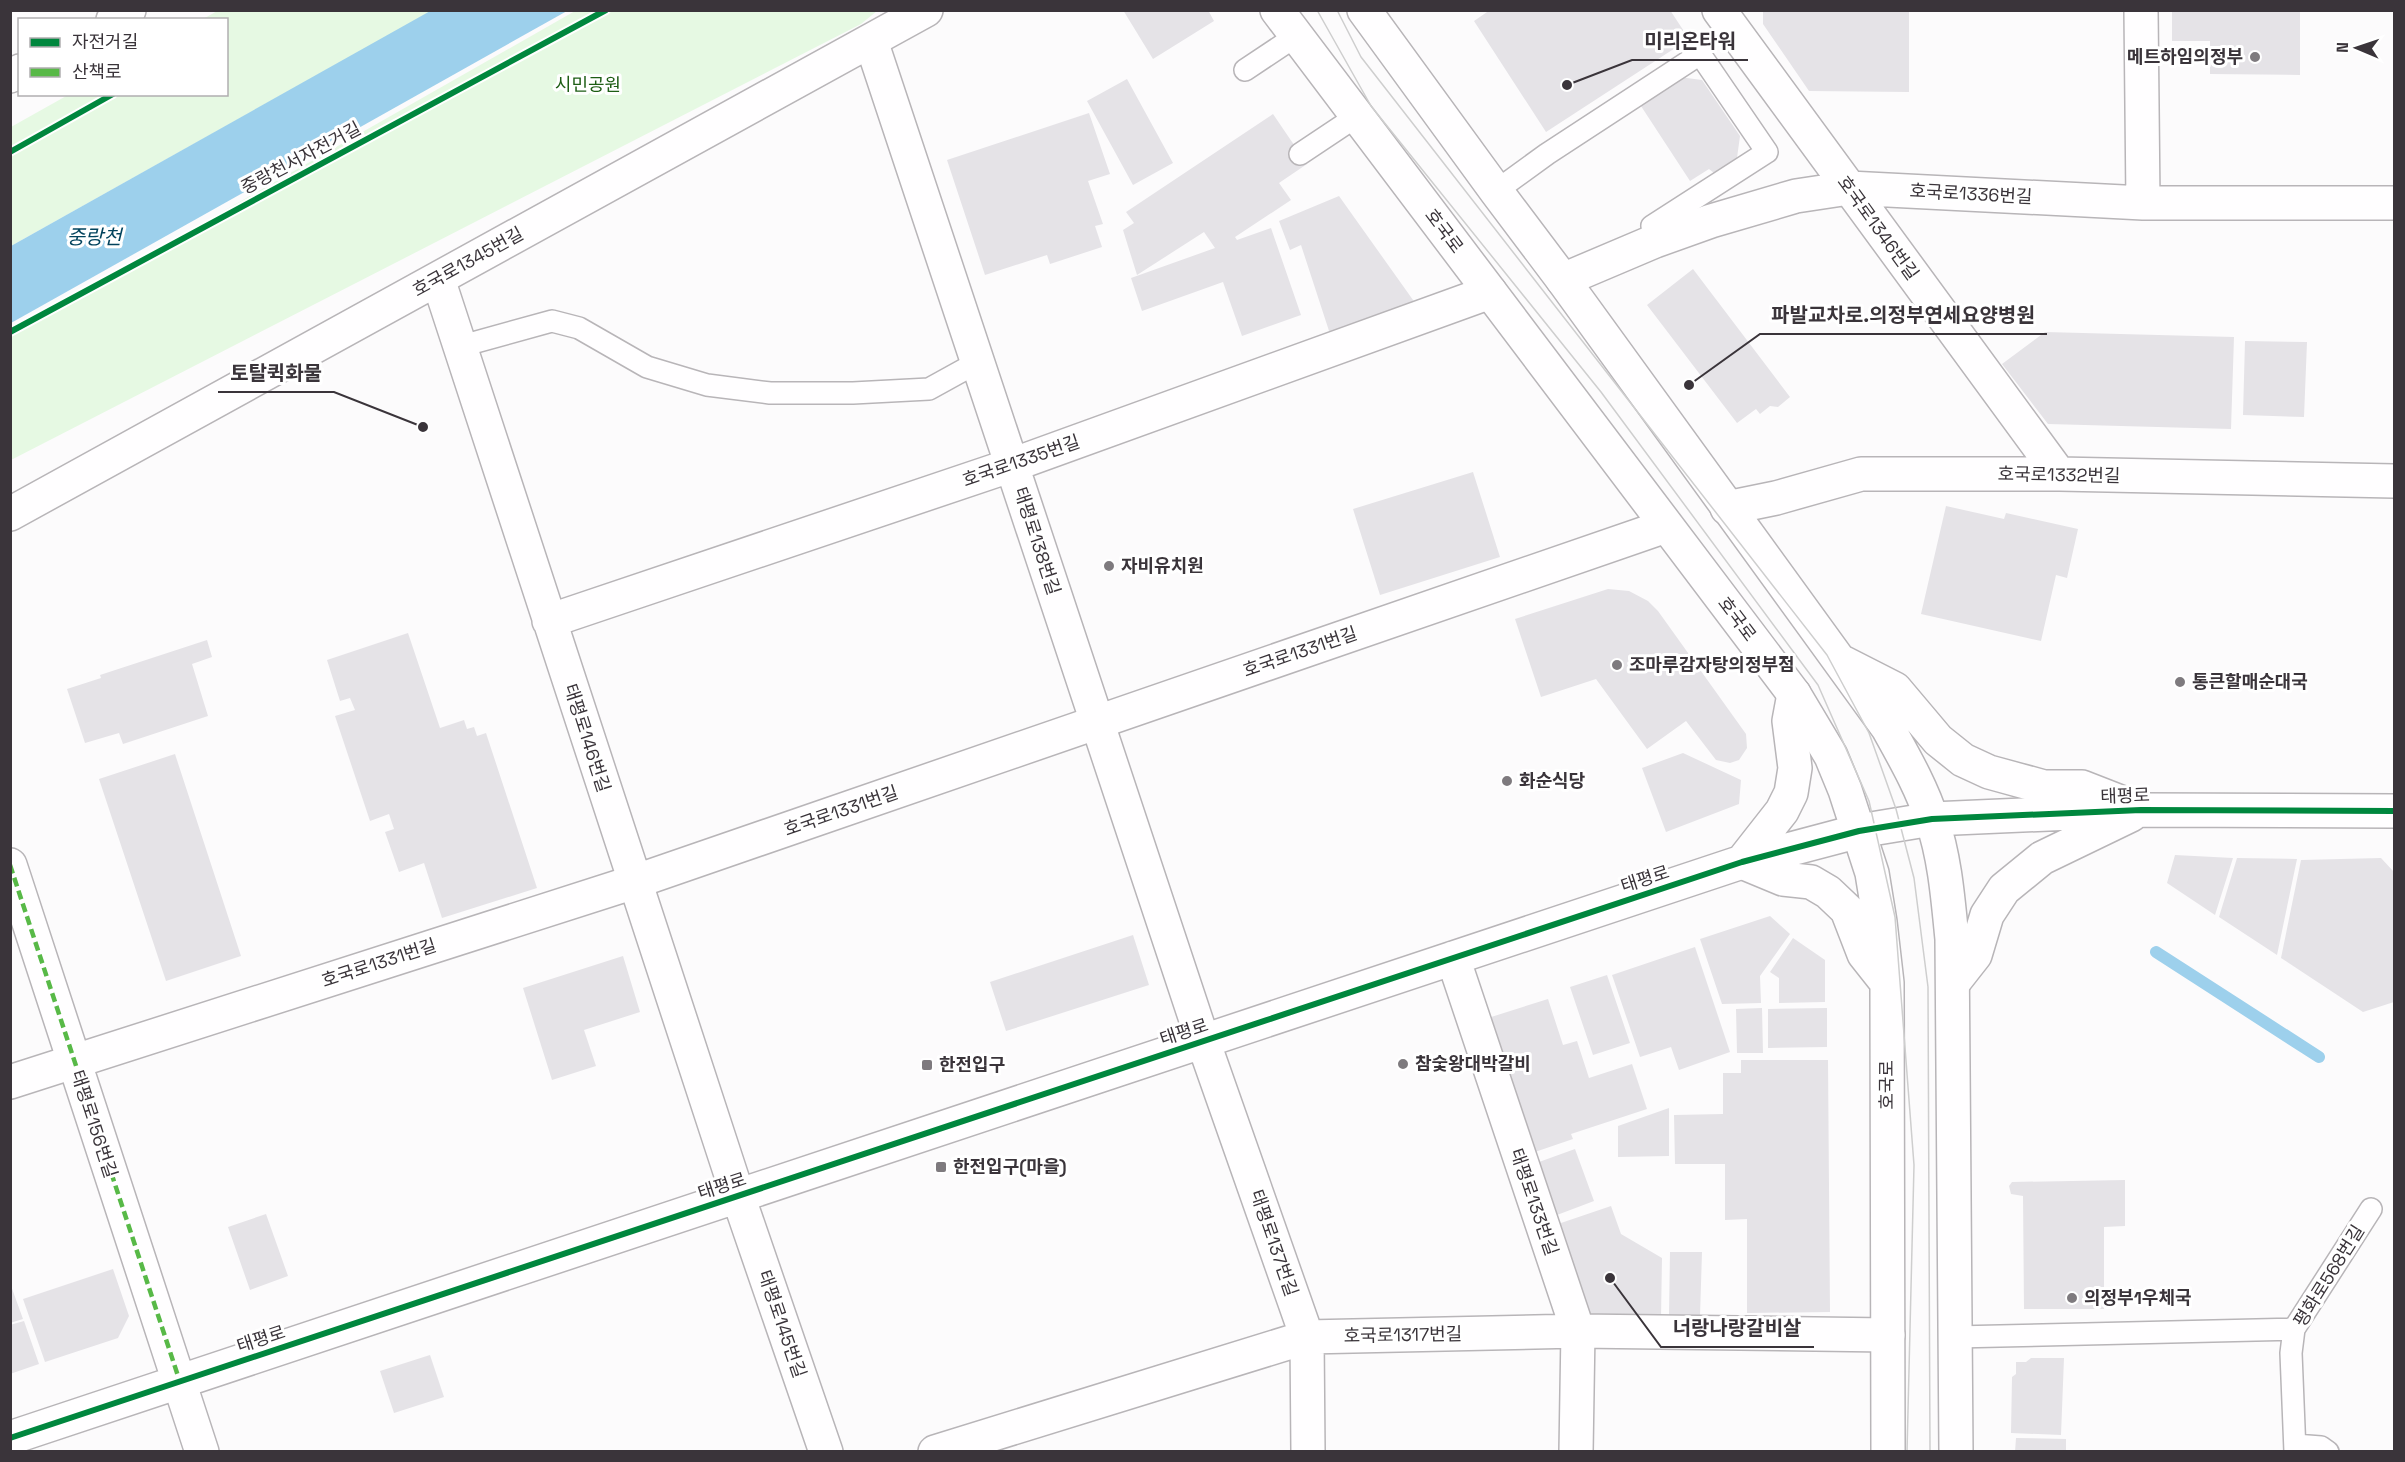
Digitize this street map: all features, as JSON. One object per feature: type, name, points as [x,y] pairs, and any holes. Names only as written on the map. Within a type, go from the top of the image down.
[{"type":"street","points":[[116,18],[129,10]]},
{"type":"street","name":"호국로1345번길","points":[[10,514],[926,10]]},
{"type":"street","points":[[1364,10],[1888,728],[1908,764],[1932,819],[1945,877],[1952,939],[1956,1452]]},
{"type":"street","name":"호국로1346번길","points":[[1719,10],[2059,474]]},
{"type":"street","points":[[2141,10],[2143,203]]},
{"type":"street","name":"호국로","points":[[1286,23],[1794,693],[1831,756],[1872,873],[1887,983],[1888,1452]]},
{"type":"street","name":"태평로138번길","points":[[870,41],[1203,1041]]},
{"type":"street","name":"호국로1336번길","points":[[1563,280],[1655,241],[1712,221],[1796,196],[1849,188],[2143,203],[2394,203]]},
{"type":"street","name":"태평로146번길","points":[[438,279],[458,347],[738,1196]]},
{"type":"street","name":"호국로1335번길","points":[[549,621],[1012,465],[1490,292]]},
{"type":"street","name":"호국로1332번길","points":[[1727,508],[1776,498],[1861,474],[2059,474],[2394,480]]},
{"type":"street","name":"호국로1331번길","points":[[10,1082],[634,882],[1666,526]]},
{"type":"street","points":[[1840,661],[1895,689],[1938,741],[1963,760],[1989,772],[2044,787],[2082,787],[2141,810]]},
{"type":"street","points":[[1794,693],[1789,721],[1795,768],[1791,793],[1782,811],[1742,862],[1783,879],[1811,882],[1828,892],[1846,910],[1864,954],[1887,983]]},
{"type":"street","points":[[1953,983],[1975,955],[1987,915],[2004,889],[2042,858],[2141,810]]},
{"type":"street","name":"태평로","points":[[10,1438],[1742,862],[1859,831],[1932,819],[2141,810],[2394,811]]},
{"type":"street","name":"태평로156번길","points":[[10,865],[202,1452]]},
{"type":"street","name":"태평로133번길","points":[[1453,958],[1578,1331],[1576,1452]]},
{"type":"street","name":"태평로137번길","points":[[1203,1041],[1307,1337],[1308,1452]]},
{"type":"street","name":"태평로145번길","points":[[738,1196],[825,1452]]},
{"type":"street","name":"호국로1317번길","points":[[935,1452],[1307,1337],[1578,1331],[1888,1335]]},
{"type":"lane","points":[[1245,70],[1286,23]]},
{"type":"lane","points":[[1496,191],[1547,154],[1700,54],[1767,152],[1653,226],[1655,241]]},
{"type":"lane","points":[[1300,154],[1357,116]]},
{"type":"lane","points":[[458,347],[552,321],[579,328],[647,367],[707,386],[770,393],[853,393],[929,388],[978,362]]},
{"type":"lane","name":"평화로568번길","points":[[2295,1448],[2291,1353],[2294,1329],[2371,1209]]},
{"type":"lane","points":[[1955,1337],[2294,1329]]},
{"type":"lane","points":[[2295,1448],[2321,1447],[2328,1452]]},
{"type":"green space","points":[[219,10],[432,11],[11,246],[11,127],[66,96],[228,96],[228,18],[205,18]]},
{"type":"green space","name":"시민공원","points":[[575,11],[877,11],[861,24],[11,460],[11,332]]},
{"type":"water","name":"중랑천","points":[[432,10],[567,11],[11,323],[11,246]]},
{"type":"building","points":[[1123,10],[1208,10],[1214,21],[1153,59]]},
{"type":"building","points":[[1490,10],[1670,10],[1689,39],[1546,132],[1474,21]]},
{"type":"building","points":[[1763,10],[1909,10],[1909,92],[1809,91],[1763,24]]},
{"type":"building","name":"메트하임의정부","points":[[2172,10],[2300,10],[2300,75],[2210,74],[2210,41],[2172,41]]},
{"type":"building","points":[[1679,77],[1702,80],[1740,136],[1737,158],[1714,173],[1709,169],[1690,181],[1639,103]]},
{"type":"building","points":[[1127,79],[1173,163],[1133,185],[1087,101]]},
{"type":"building","points":[[1089,113],[1110,174],[1088,181],[1103,224],[1095,226],[1102,247],[1050,264],[1047,255],[985,275],[947,160]]},
{"type":"building","points":[[1273,114],[1307,164],[1279,183],[1291,200],[1235,237],[1237,240],[1271,228],[1301,315],[1242,336],[1223,282],[1142,311],[1131,278],[1215,248],[1204,232],[1137,275],[1123,230],[1134,223],[1126,212]]},
{"type":"building","points":[[1339,196],[1418,307],[1331,337],[1301,245],[1290,250],[1279,221]]},
{"type":"building","points":[[1693,269],[1790,397],[1778,407],[1770,406],[1760,414],[1756,409],[1737,423],[1647,305]]},
{"type":"building","points":[[2045,332],[2234,337],[2231,429],[2048,424],[2002,364]]},
{"type":"building","points":[[2245,341],[2307,342],[2304,417],[2243,415]]},
{"type":"building","points":[[1473,472],[1500,557],[1380,595],[1353,509]]},
{"type":"building","points":[[1946,506],[2004,519],[2006,513],[2078,529],[2067,578],[2056,575],[2041,641],[1921,614]]},
{"type":"building","points":[[1608,589],[1629,591],[1648,601],[1658,611],[1746,734],[1747,748],[1739,760],[1730,763],[1716,760],[1686,721],[1647,749],[1596,679],[1541,697],[1515,619]]},
{"type":"building","points":[[408,633],[440,728],[464,720],[467,729],[474,727],[477,736],[486,733],[537,888],[442,918],[424,863],[399,872],[385,832],[394,829],[389,814],[370,821],[335,716],[355,710],[350,698],[340,701],[327,660]]},
{"type":"building","points":[[207,640],[212,657],[192,664],[208,716],[123,744],[119,733],[85,743],[67,689],[101,678],[100,675]]},
{"type":"building","points":[[1683,753],[1741,780],[1739,804],[1666,832],[1642,768]]},
{"type":"building","points":[[175,754],[241,956],[166,981],[99,779]]},
{"type":"building","points":[[2175,855],[2233,858],[2215,915],[2167,883]]},
{"type":"building","points":[[2237,858],[2297,859],[2277,955],[2219,917]]},
{"type":"building","points":[[2381,858],[2394,872],[2394,1002],[2363,1012],[2281,958],[2301,860]]},
{"type":"building","points":[[1770,916],[1790,934],[1760,976],[1761,1003],[1722,1004],[1700,939]]},
{"type":"building","points":[[1133,935],[1149,985],[1006,1031],[990,982]]},
{"type":"building","points":[[1793,938],[1825,960],[1825,1002],[1779,1003],[1779,978],[1770,972]]},
{"type":"building","points":[[1695,947],[1730,1052],[1679,1070],[1671,1047],[1640,1057],[1612,975]]},
{"type":"building","points":[[623,956],[640,1012],[584,1030],[596,1066],[552,1080],[523,988]]},
{"type":"building","points":[[1607,975],[1630,1043],[1593,1055],[1570,987]]},
{"type":"building","points":[[1548,999],[1563,1045],[1577,1041],[1589,1078],[1632,1064],[1647,1109],[1571,1134],[1573,1139],[1532,1153],[1488,1018]]},
{"type":"building","points":[[1762,1008],[1763,1053],[1737,1053],[1736,1009]]},
{"type":"building","points":[[1827,1008],[1827,1047],[1768,1048],[1768,1009]]},
{"type":"building","points":[[1741,1060],[1828,1060],[1830,1312],[1747,1313],[1747,1219],[1725,1220],[1725,1164],[1675,1164],[1674,1115],[1723,1114],[1723,1073],[1741,1073]]},
{"type":"building","points":[[1669,1108],[1669,1156],[1618,1157],[1618,1126]]},
{"type":"building","points":[[1575,1149],[1594,1201],[1557,1215],[1539,1162]]},
{"type":"building","points":[[2125,1180],[2125,1226],[2104,1227],[2104,1309],[2024,1309],[2023,1196],[2011,1194],[2009,1186],[2012,1182]]},
{"type":"building","points":[[1611,1206],[1621,1234],[1662,1258],[1661,1318],[1589,1316],[1558,1224]]},
{"type":"building","points":[[266,1214],[288,1276],[250,1290],[228,1227]]},
{"type":"building","points":[[1670,1252],[1702,1252],[1700,1316],[1669,1315]]},
{"type":"building","points":[[113,1269],[129,1316],[118,1338],[45,1362],[23,1299]]},
{"type":"building","points":[[10,1283],[23,1319],[10,1323]]},
{"type":"building","points":[[24,1321],[39,1364],[10,1374],[10,1325]]},
{"type":"building","points":[[430,1355],[444,1397],[394,1413],[380,1371]]},
{"type":"building","points":[[2031,1358],[2064,1358],[2061,1435],[2011,1433],[2012,1377],[2016,1374],[2016,1362],[2026,1362]]},
{"type":"building","points":[[2016,1438],[2066,1439],[2066,1452],[2015,1452]]},
{"type":"waterway","points":[[2156,952],[2319,1057]]},
{"type":"tram line","points":[[1317,10],[1371,106],[1601,392],[1818,685],[1869,801],[1895,917],[1914,1165],[1907,1452]]},
{"type":"tram line","points":[[1337,10],[1361,57],[1827,655],[1869,733],[1896,809],[1914,878],[1928,987],[1930,1452]]},
{"type":"marked path","points":[[10,865],[180,1382]]},
{"type":"cycle path","name":"중랑천서자전거길","points":[[10,332],[606,10]]},
{"type":"cycle path","points":[[10,152],[109,96]]},
{"type":"cycle path","points":[[10,1438],[1742,862],[1859,831],[1932,819],[2141,810],[2394,811]]},
{"type":"place","name":"메트하임의정부","points":[[2255,57]]},
{"type":"place","name":"미리온타워","points":[[1567,85]]},
{"type":"place","name":"파발교차로.의정부연세요양병원","points":[[1689,385]]},
{"type":"place","name":"토탈퀵화물","points":[[423,427]]},
{"type":"place","name":"자비유치원","points":[[1109,566]]},
{"type":"place","name":"조마루감자탕의정부점","points":[[1617,665]]},
{"type":"place","name":"통큰할매순대국","points":[[2180,682]]},
{"type":"place","name":"화순식당","points":[[1507,781]]},
{"type":"place","name":"참숯왕대박갈비","points":[[1403,1064]]},
{"type":"place","name":"한전입구","points":[[927,1065]]},
{"type":"place","name":"한전입구(마을)","points":[[941,1167]]},
{"type":"place","name":"너랑나랑갈비살","points":[[1610,1278]]},
{"type":"place","name":"의정부1우체국","points":[[2072,1298]]}]
